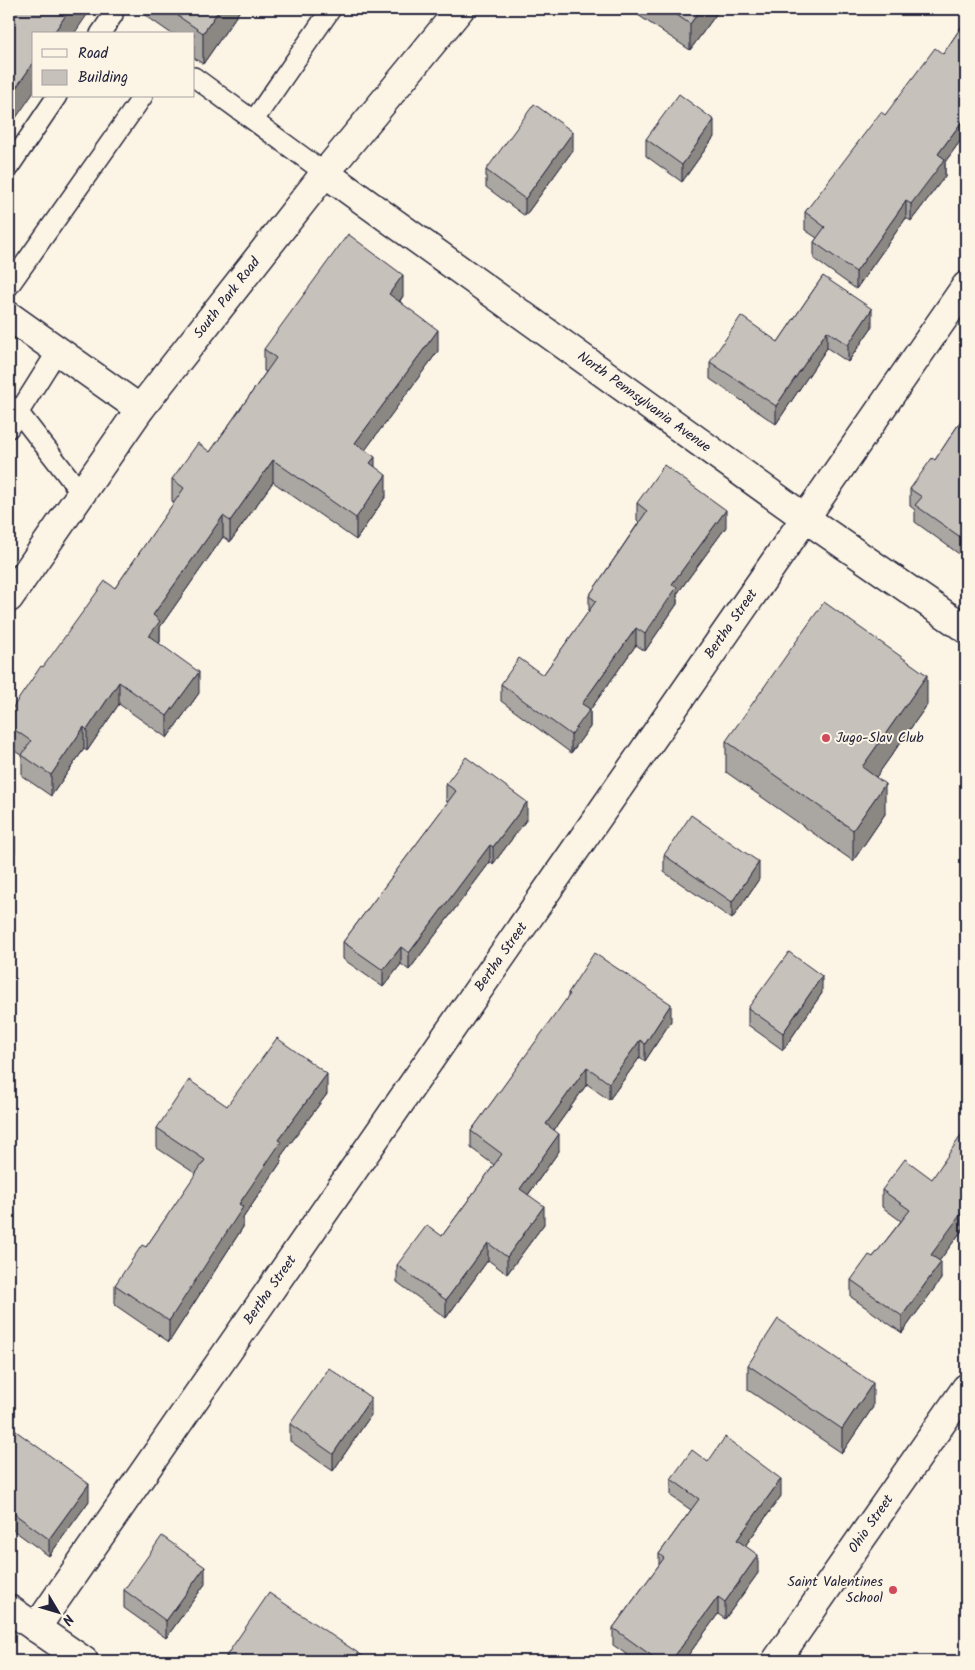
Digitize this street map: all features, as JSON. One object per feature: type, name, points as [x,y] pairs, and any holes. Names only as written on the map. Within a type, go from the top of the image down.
[{"type":"street","name":"South Park Road","points":[[9,598],[140,409],[325,173],[460,9]]},
{"type":"street","name":"North Pennsylvania Avenue","points":[[325,173],[805,518],[966,629]]},
{"type":"street","name":"Bertha Street","points":[[36,1628],[966,286]]},
{"type":"street","points":[[9,316],[140,409]]},
{"type":"street","name":"Ohio Street","points":[[776,1661],[966,1388]]},
{"type":"street","points":[[9,1609],[84,1661]]},
{"type":"lane","points":[[254,120],[331,9]]},
{"type":"lane","points":[[101,32],[113,15]]},
{"type":"lane","points":[[195,77],[325,173]]},
{"type":"lane","points":[[9,167],[56,98]]},
{"type":"lane","points":[[9,286],[142,98]]},
{"type":"lane","points":[[58,350],[12,415],[81,493]]},
{"type":"building","points":[[9,9],[70,9],[54,32],[32,32],[32,65],[9,98]]},
{"type":"building","points":[[180,9],[220,9],[203,33],[178,16],[183,10]]},
{"type":"building","points":[[668,9],[701,9],[690,24]]},
{"type":"building","points":[[966,20],[966,116],[938,154],[945,159],[911,204],[906,201],[856,272],[814,242],[825,227],[805,212],[881,112],[885,115],[935,48],[943,54]]},
{"type":"building","points":[[679,94],[714,120],[682,165],[646,139]]},
{"type":"building","points":[[534,104],[573,132],[525,199],[486,170]]},
{"type":"building","points":[[348,234],[403,275],[389,294],[438,330],[355,443],[375,457],[370,463],[386,475],[356,518],[273,460],[230,521],[223,516],[153,615],[160,621],[149,636],[199,672],[167,716],[119,682],[87,730],[84,727],[51,775],[22,755],[31,741],[9,726],[9,713],[41,666],[43,667],[105,581],[115,588],[184,488],[172,479],[198,443],[210,452],[276,358],[264,349]]},
{"type":"building","points":[[823,276],[872,309],[848,345],[827,331],[776,406],[710,362],[741,316],[778,342]]},
{"type":"building","points":[[966,413],[966,541],[915,505],[922,497],[910,489],[932,458],[935,460]]},
{"type":"building","points":[[664,465],[726,510],[672,584],[677,587],[645,634],[636,628],[582,704],[590,709],[571,735],[501,684],[519,658],[543,675],[596,601],[589,596],[647,511],[637,503]]},
{"type":"building","name":"Jugo-Slav Club","points":[[824,602],[927,675],[862,767],[885,784],[853,830],[726,741]]},
{"type":"building","points":[[466,757],[527,802],[493,847],[490,845],[409,953],[401,947],[383,970],[343,942],[456,791],[446,784]]},
{"type":"building","points":[[691,815],[759,862],[732,902],[664,855]]},
{"type":"building","points":[[9,831],[15,835],[9,844]]},
{"type":"building","points":[[789,952],[822,976],[783,1033],[748,1008]]},
{"type":"building","points":[[594,953],[671,1004],[645,1044],[640,1040],[609,1083],[587,1067],[546,1124],[559,1134],[520,1189],[544,1206],[507,1257],[488,1243],[446,1300],[397,1265],[427,1225],[442,1236],[502,1154],[471,1131],[570,994],[568,993]]},
{"type":"building","points":[[277,1038],[327,1074],[278,1140],[281,1142],[239,1204],[243,1207],[169,1321],[115,1285],[142,1245],[146,1247],[205,1160],[157,1128],[189,1080],[227,1106]]},
{"type":"building","points":[[966,1128],[966,1207],[931,1255],[941,1262],[902,1316],[851,1280],[869,1255],[873,1257],[910,1210],[882,1190],[905,1159],[932,1179]]},
{"type":"building","points":[[778,1319],[873,1383],[842,1429],[748,1365]]},
{"type":"building","points":[[329,1368],[371,1398],[333,1454],[290,1424]]},
{"type":"building","points":[[9,1426],[89,1484],[49,1539],[9,1510]]},
{"type":"building","points":[[725,1437],[781,1479],[737,1540],[758,1555],[725,1602],[718,1597],[671,1661],[659,1661],[613,1628],[664,1558],[659,1554],[699,1499],[671,1479],[692,1450],[708,1462]]},
{"type":"building","points":[[162,1536],[205,1567],[166,1621],[124,1590]]},
{"type":"building","points":[[269,1593],[370,1661],[234,1661],[226,1656]]},
{"type":"building","points":[[944,1656],[953,1661],[940,1661]]},
{"type":"place","name":"Jugo-Slav Club","points":[[826,738]]},
{"type":"place","name":"Saint Valentines School","points":[[893,1590]]}]
